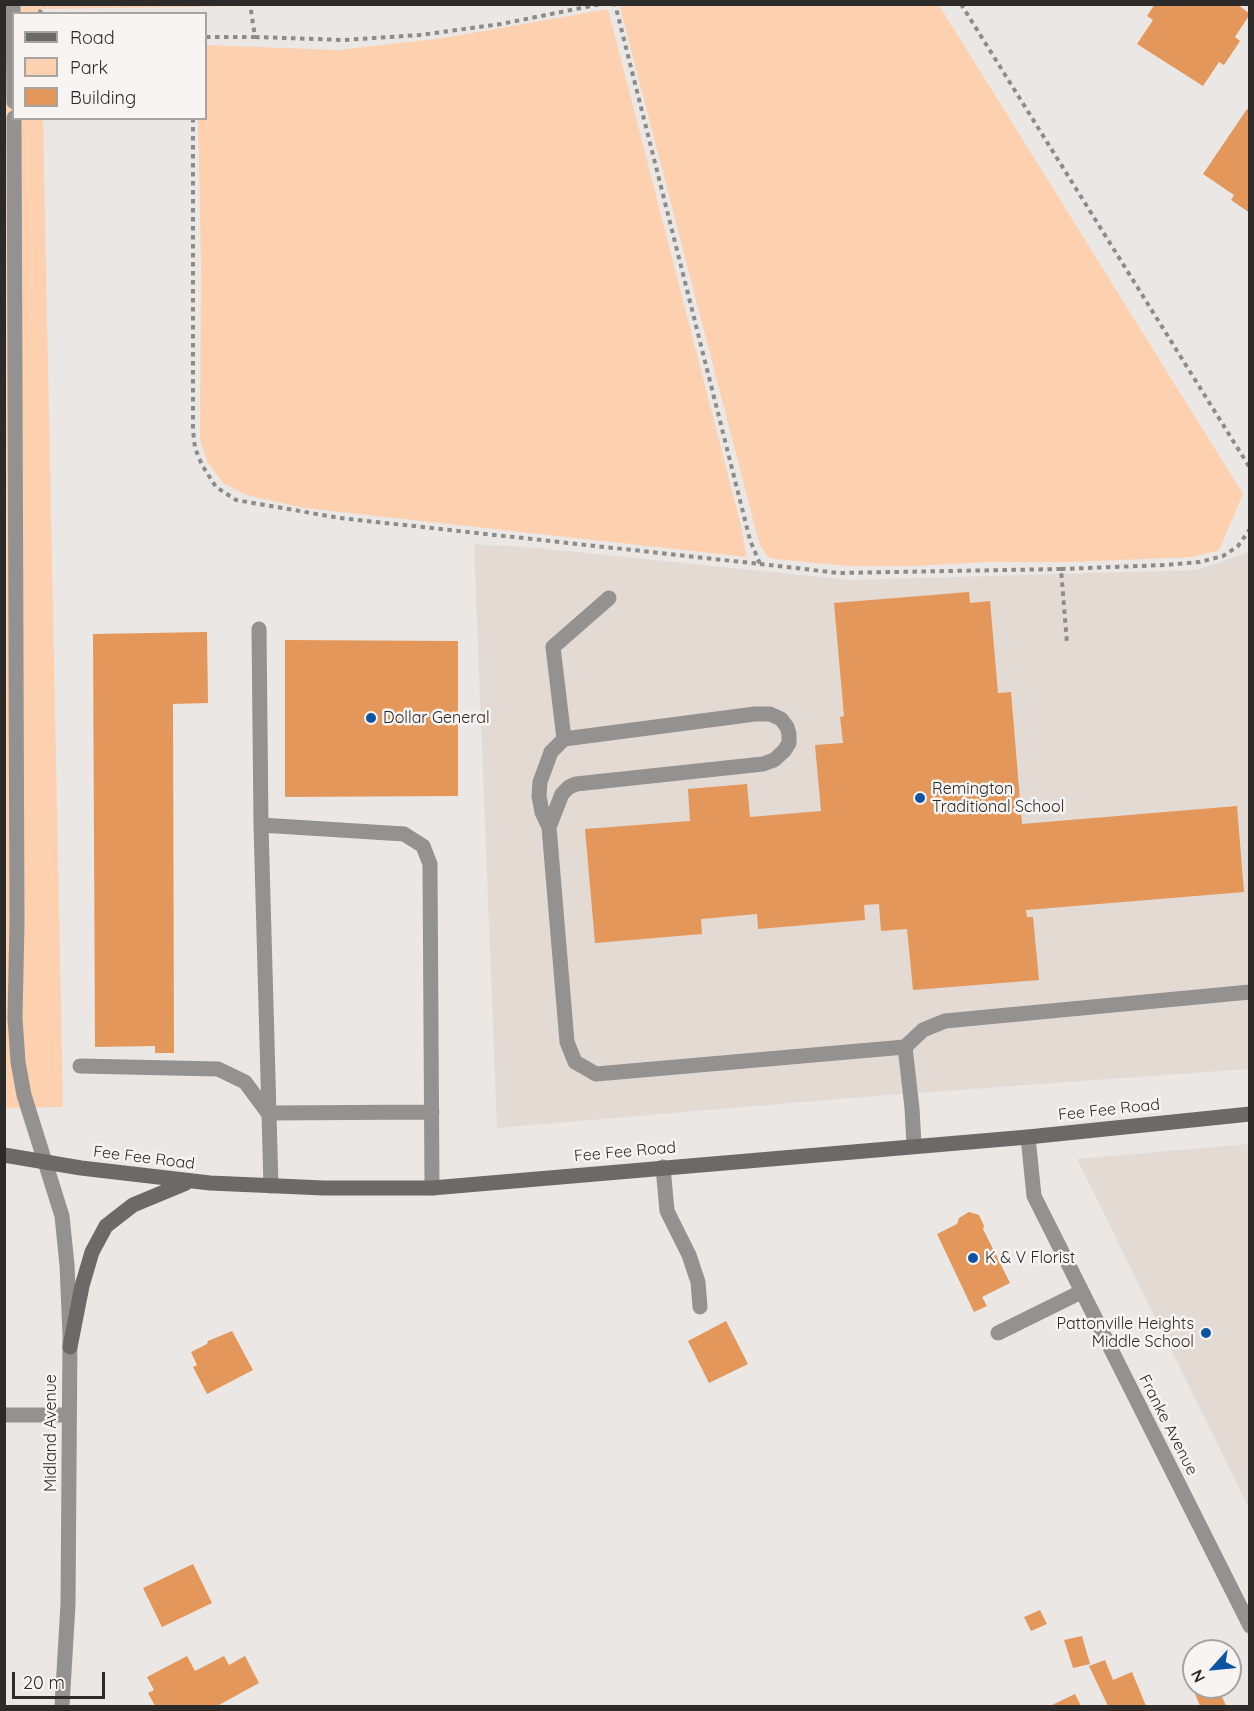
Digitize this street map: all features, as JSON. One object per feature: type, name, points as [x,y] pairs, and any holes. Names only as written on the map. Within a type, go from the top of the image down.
[{"type":"street","name":"Midland Avenue","points":[[14,120],[17,922],[15,1018],[18,1062],[24,1095],[62,1216],[67,1265],[70,1347],[68,1604],[62,1707]]},
{"type":"street","points":[[564,739],[553,647],[609,598]]},
{"type":"street","points":[[259,629],[261,825],[271,1186]]},
{"type":"street","points":[[549,827],[562,794],[576,784],[763,764],[774,760],[784,751],[789,743],[787,726],[781,718],[762,714],[564,739],[551,752],[540,782],[539,796],[542,812],[549,827],[567,1042],[575,1062],[596,1074],[905,1047],[923,1030],[945,1020],[1250,992]]},
{"type":"street","points":[[261,825],[404,834],[423,846],[430,864],[432,1188]]},
{"type":"street","points":[[905,1047],[914,1145]]},
{"type":"street","points":[[80,1066],[218,1069],[245,1082],[268,1113]]},
{"type":"street","points":[[268,1113],[432,1112]]},
{"type":"street","name":"Fee Fee Road","points":[[4,1155],[46,1163],[192,1181],[324,1188],[432,1188],[1028,1137],[1250,1114]]},
{"type":"street","name":"Franke Avenue","points":[[1028,1137],[1034,1196],[1250,1626]]},
{"type":"street","points":[[663,1167],[667,1210],[689,1255],[698,1282],[700,1307]]},
{"type":"street","points":[[70,1347],[82,1286],[92,1252],[106,1226],[133,1205],[192,1181]]},
{"type":"street","points":[[998,1334],[1081,1292]]},
{"type":"street","points":[[4,1415],[69,1415]]},
{"type":"path","points":[[250,4],[255,37]]},
{"type":"path","points":[[207,37],[344,40],[420,35],[501,24],[601,4]]},
{"type":"path","points":[[615,4],[750,540],[760,564]]},
{"type":"path","points":[[961,4],[1250,468]]},
{"type":"path","points":[[193,120],[193,430],[195,448],[216,487],[236,500],[340,518],[839,573],[1061,569],[1200,562],[1223,556],[1238,546],[1250,529]]},
{"type":"path","points":[[1061,569],[1067,644]]},
{"type":"shaded area","points":[[474,544],[538,548],[850,580],[1197,570],[1249,552],[1249,1069],[862,1097],[497,1128]]},
{"type":"shaded area","name":"Pattonville Heights Middle School","points":[[1250,1144],[1249,1508],[1077,1159]]},
{"type":"green space","points":[[4,5],[316,5],[41,9],[40,12],[12,12],[12,120],[43,120],[63,1107],[5,1108]]},
{"type":"green space","points":[[635,5],[939,5],[1243,494],[1219,550],[1193,557],[914,566],[847,566],[768,557],[760,545],[756,531],[620,7]]},
{"type":"green space","points":[[608,9],[740,522],[747,557],[304,508],[246,495],[223,483],[208,463],[200,440],[201,267],[198,120],[207,120],[207,45],[338,50],[444,38]]},
{"type":"building","points":[[1155,4],[1237,4],[1250,14],[1235,37],[1240,41],[1224,65],[1219,62],[1203,86],[1137,44],[1153,20],[1147,16]]},
{"type":"building","points":[[1247,109],[1250,111],[1250,213],[1231,200],[1234,195],[1203,174]]},
{"type":"building","name":"Remington Traditional School","points":[[969,592],[970,603],[990,601],[998,693],[1011,692],[1022,824],[1237,806],[1244,892],[1026,910],[1027,917],[1033,917],[1039,980],[913,990],[907,929],[881,931],[879,904],[864,905],[865,920],[758,929],[757,914],[701,919],[702,934],[595,943],[585,829],[690,821],[688,789],[747,784],[750,817],[821,811],[815,745],[843,743],[840,717],[844,716],[834,603]]},
{"type":"building","points":[[207,632],[208,703],[173,704],[174,1053],[155,1053],[155,1046],[95,1047],[93,634]]},
{"type":"building","name":"Dollar General","points":[[285,640],[458,641],[458,796],[285,797]]},
{"type":"building","name":"K & V Florist","points":[[969,1212],[979,1215],[983,1229],[1010,1283],[982,1297],[987,1306],[974,1312],[937,1234],[957,1224],[959,1218]]},
{"type":"building","points":[[726,1321],[748,1364],[709,1383],[688,1341]]},
{"type":"building","points":[[232,1331],[253,1370],[207,1394],[193,1367],[197,1365],[191,1352],[207,1344],[208,1341]]},
{"type":"building","points":[[193,1564],[212,1603],[162,1627],[143,1588]]},
{"type":"building","points":[[1040,1610],[1047,1624],[1031,1631],[1024,1617]]},
{"type":"building","points":[[1082,1636],[1090,1664],[1073,1668],[1064,1640]]},
{"type":"building","points":[[187,1656],[195,1671],[224,1656],[229,1665],[245,1656],[259,1683],[217,1706],[155,1706],[148,1693],[154,1690],[147,1677]]},
{"type":"building","points":[[1105,1660],[1113,1680],[1132,1672],[1146,1706],[1108,1706],[1089,1666]]},
{"type":"building","points":[[1075,1694],[1081,1706],[1050,1706]]},
{"type":"building","points":[[1197,1699],[1223,1699],[1226,1706],[1200,1706]]},
{"type":"place","name":"Dollar General","points":[[371,718]]},
{"type":"place","name":"Remington Traditional School","points":[[920,798]]},
{"type":"place","name":"K & V Florist","points":[[973,1258]]},
{"type":"place","name":"Pattonville Heights Middle School","points":[[1206,1333]]}]
